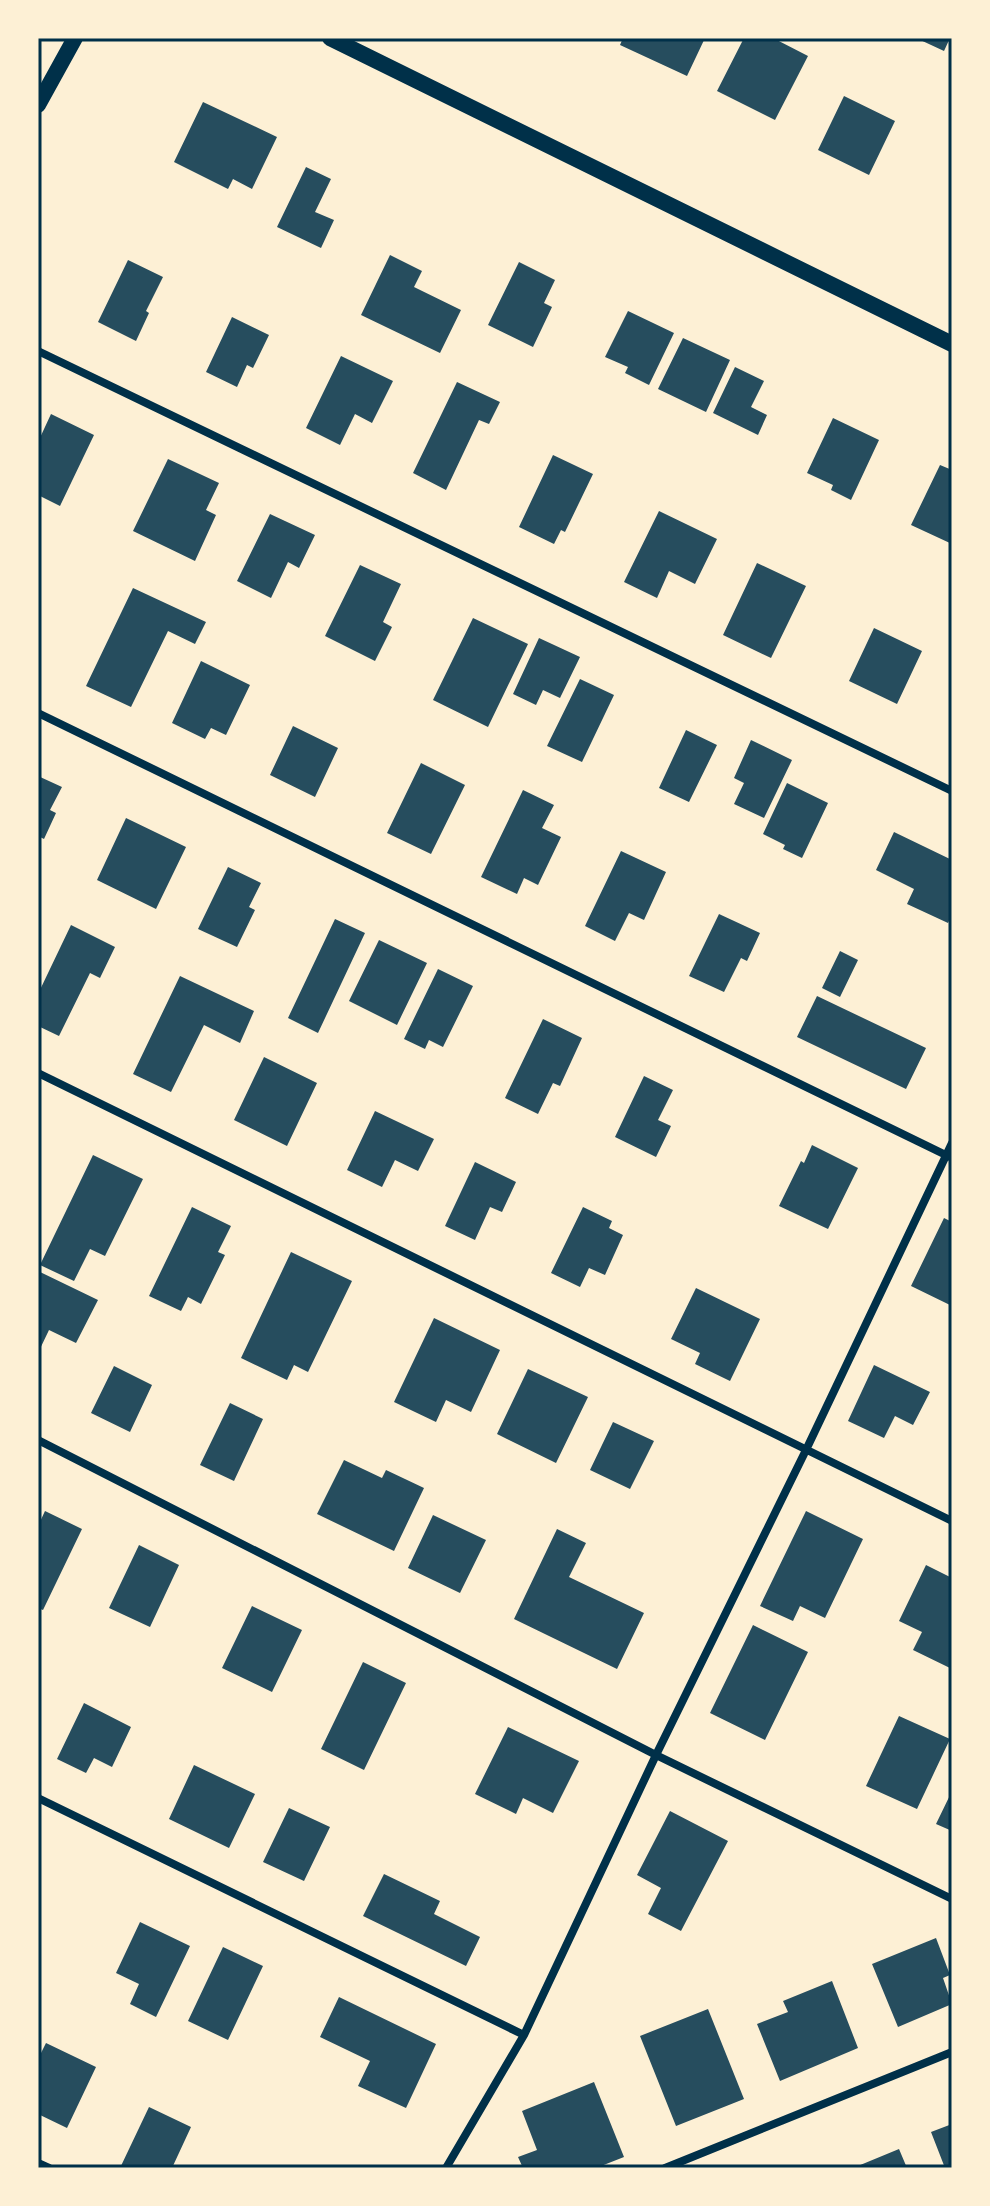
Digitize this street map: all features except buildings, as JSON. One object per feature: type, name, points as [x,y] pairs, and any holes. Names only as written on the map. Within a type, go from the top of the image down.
[{"type":"main road","points":[[38,105],[75,38]]},
{"type":"main road","points":[[330,38],[952,344]]},
{"type":"street","points":[[38,351],[952,791]]},
{"type":"street","points":[[38,713],[949,1156]]},
{"type":"street","points":[[38,1073],[952,1521]]},
{"type":"street","points":[[446,2168],[524,2035],[656,1755],[949,1156],[952,1143]]},
{"type":"street","points":[[38,1440],[656,1755],[952,1899]]},
{"type":"street","points":[[38,1798],[524,2035]]},
{"type":"street","points":[[665,2168],[952,2052]]},
{"type":"street","points":[[38,2163],[49,2168]]}]
